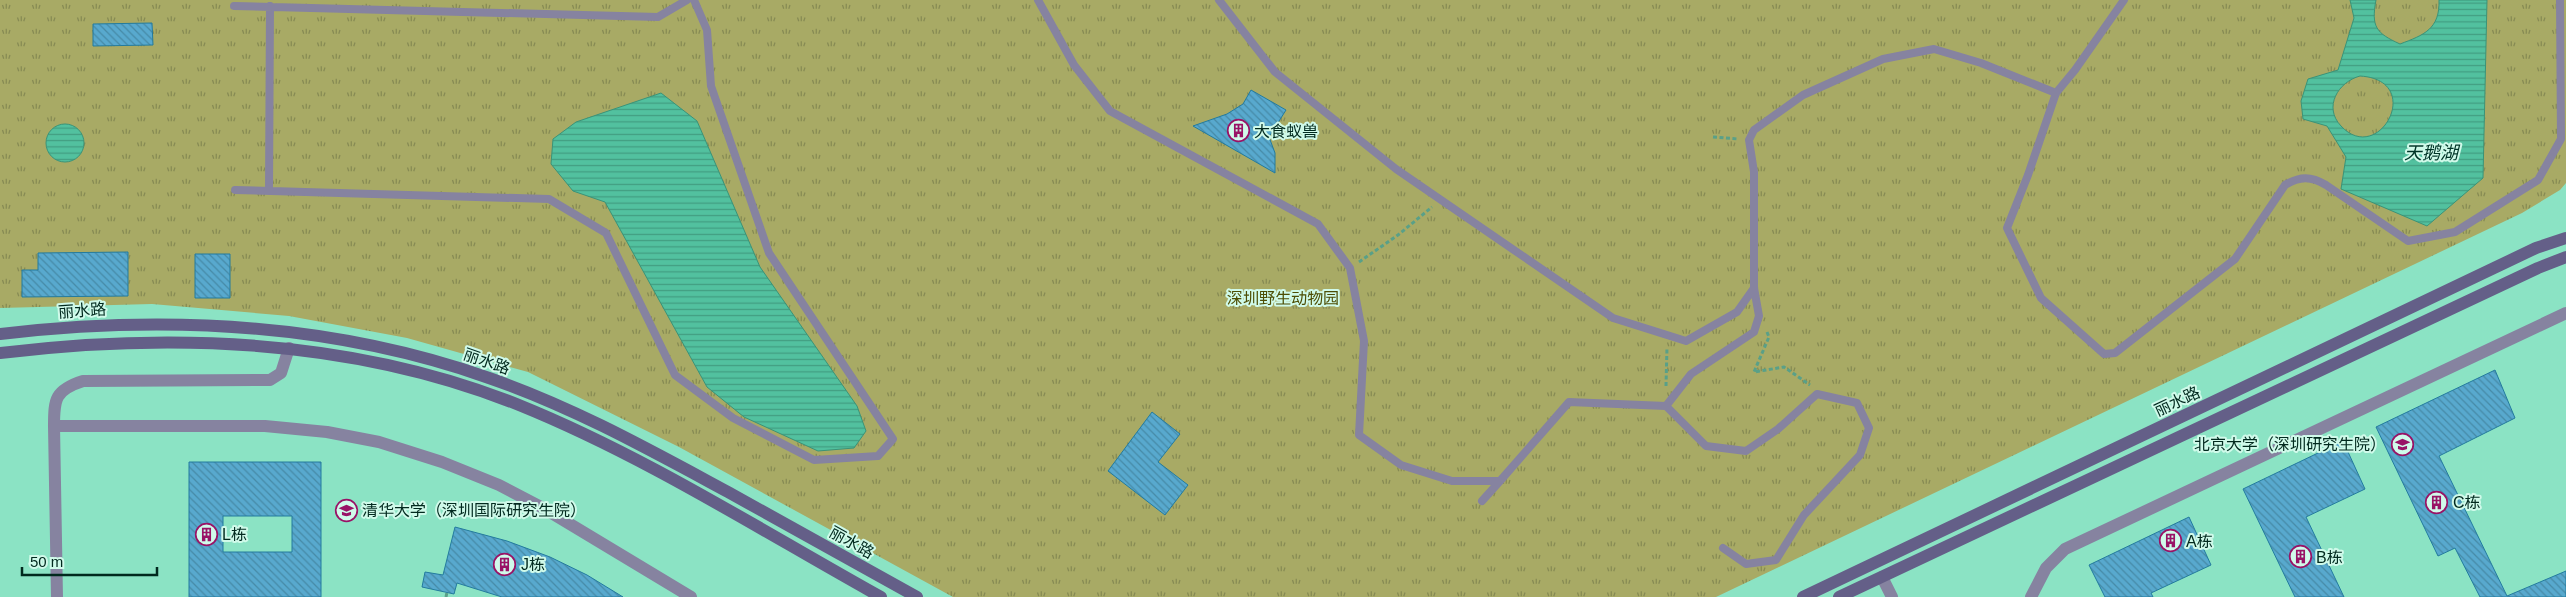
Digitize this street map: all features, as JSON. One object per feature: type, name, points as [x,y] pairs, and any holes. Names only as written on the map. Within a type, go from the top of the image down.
[{"type":"main road","name":"丽水路","points":[[1803,597],[2536,248],[2566,238]]},
{"type":"main road","name":"丽水路","points":[[1839,597],[2538,268],[2566,257]]},
{"type":"main road","name":"丽水路","points":[[0,334],[114,324],[223,326],[368,345],[426,358],[512,387],[606,427],[917,597]]},
{"type":"main road","name":"丽水路","points":[[0,353],[102,343],[153,341],[289,348],[376,363],[424,374],[519,405],[614,448],[881,597]]},
{"type":"street","points":[[2031,597],[2046,568],[2065,549],[2566,314]]},
{"type":"street","points":[[57,597],[54,403],[61,390],[83,380],[270,380],[281,373],[289,348]]},
{"type":"street","points":[[54,426],[265,426],[327,432],[379,442],[442,462],[499,485],[545,509],[690,597]]},
{"type":"street","points":[[1882,577],[1892,597]]},
{"type":"lane","points":[[234,6],[658,17],[687,0]]},
{"type":"lane","points":[[235,190],[549,199],[606,233],[675,375],[733,418],[814,460],[878,456],[893,439],[769,253],[711,86],[707,30],[694,0]]},
{"type":"lane","points":[[1038,0],[1074,65],[1110,111],[1318,224],[1350,268],[1364,341],[1359,435],[1402,465],[1452,481],[1500,482]]},
{"type":"lane","points":[[1219,0],[1275,72],[1396,169],[1613,318],[1686,341],[1737,312],[1754,288]]},
{"type":"lane","points":[[2124,0],[2075,70],[2056,93],[2028,175],[2007,228],[2041,298],[2104,354],[2115,353],[2235,259],[2285,185],[2297,178],[2314,178],[2408,241],[2455,232],[2538,180],[2561,139],[2560,0]]},
{"type":"lane","points":[[269,191],[270,6]]},
{"type":"lane","points":[[1666,406],[1691,374],[1754,332],[1759,316],[1754,288],[1754,172],[1749,140],[1754,130],[1803,95],[1883,59],[1934,49],[1981,64],[2056,93]]},
{"type":"lane","points":[[1482,501],[1569,402],[1666,406],[1706,446],[1746,451],[1778,429],[1818,394],[1857,403],[1870,428],[1860,455],[1804,514],[1776,560],[1746,564],[1723,548]]},
{"type":"path","points":[[1713,137],[1749,140]]},
{"type":"path","points":[[1350,268],[1398,235],[1441,199]]},
{"type":"path","points":[[1759,316],[1769,337],[1754,372],[1784,368],[1808,383],[1818,394]]},
{"type":"path","points":[[1666,406],[1667,335]]},
{"type":"path","points":[[446,597],[447,592]]},
{"type":"green space","name":"深圳野生动物园","points":[[0,0],[2566,0],[2566,183],[2560,190],[2522,213],[1716,597],[953,597],[679,447],[528,372],[407,338],[289,316],[152,304],[0,308]]},
{"type":"water","name":"天鹅湖","points":[[2350,0],[2376,0],[2374,17],[2377,28],[2385,36],[2400,44],[2429,30],[2437,18],[2439,0],[2487,0],[2483,178],[2427,226],[2341,189],[2346,157],[2327,126],[2303,119],[2301,101],[2308,79],[2338,70],[2354,18]],"holes":[[[2360,76],[2380,81],[2390,91],[2393,104],[2390,118],[2381,129],[2369,136],[2355,136],[2341,126],[2336,119],[2333,111],[2333,103],[2336,96],[2345,84]]]},
{"type":"water","points":[[661,93],[697,121],[760,267],[857,406],[866,431],[854,448],[818,451],[744,417],[707,387],[605,202],[573,191],[551,164],[553,139],[576,122]]},
{"type":"water","points":[[65,124],[72,125],[78,130],[83,136],[83,150],[78,156],[72,161],[65,162],[58,161],[52,156],[47,150],[46,143],[47,136],[52,130],[58,125]]},
{"type":"building","points":[[152,23],[153,45],[93,46],[93,24]]},
{"type":"building","name":"大食蚁兽","points":[[1251,90],[1286,110],[1269,137],[1275,153],[1275,173],[1193,126],[1227,114],[1243,104]]},
{"type":"building","points":[[128,252],[128,296],[22,297],[22,270],[38,270],[38,253]]},
{"type":"building","points":[[195,254],[230,254],[230,298],[195,298]]},
{"type":"building","name":"C栋","points":[[2495,370],[2515,418],[2439,456],[2507,596],[2566,571],[2566,597],[2480,597],[2455,548],[2438,556],[2376,427]]},
{"type":"building","points":[[1152,412],[1180,434],[1158,462],[1188,485],[1165,515],[1108,471]]},
{"type":"building","name":"B栋","points":[[2343,441],[2365,489],[2306,517],[2344,597],[2295,597],[2243,489]]},
{"type":"building","name":"L栋","points":[[189,462],[321,462],[321,597],[189,597]],"holes":[[[223,516],[292,516],[292,552],[223,552]]]},
{"type":"building","name":"A栋","points":[[2189,517],[2211,565],[2151,593],[2153,597],[2105,597],[2089,565]]},
{"type":"building","name":"J栋","points":[[455,527],[507,541],[550,557],[587,575],[623,597],[502,597],[457,583],[454,594],[422,587],[425,572],[443,575]]},
{"type":"place","name":"大食蚁兽","points":[[1238,131]]},
{"type":"place","name":"北京大学（深圳研究生院）","points":[[2402,444]]},
{"type":"place","name":"C栋","points":[[2437,502]]},
{"type":"place","name":"清华大学（深圳国际研究生院）","points":[[346,510]]},
{"type":"place","name":"L栋","points":[[206,534]]},
{"type":"place","name":"A栋","points":[[2170,541]]},
{"type":"place","name":"B栋","points":[[2300,557]]},
{"type":"place","name":"J栋","points":[[505,564]]}]
